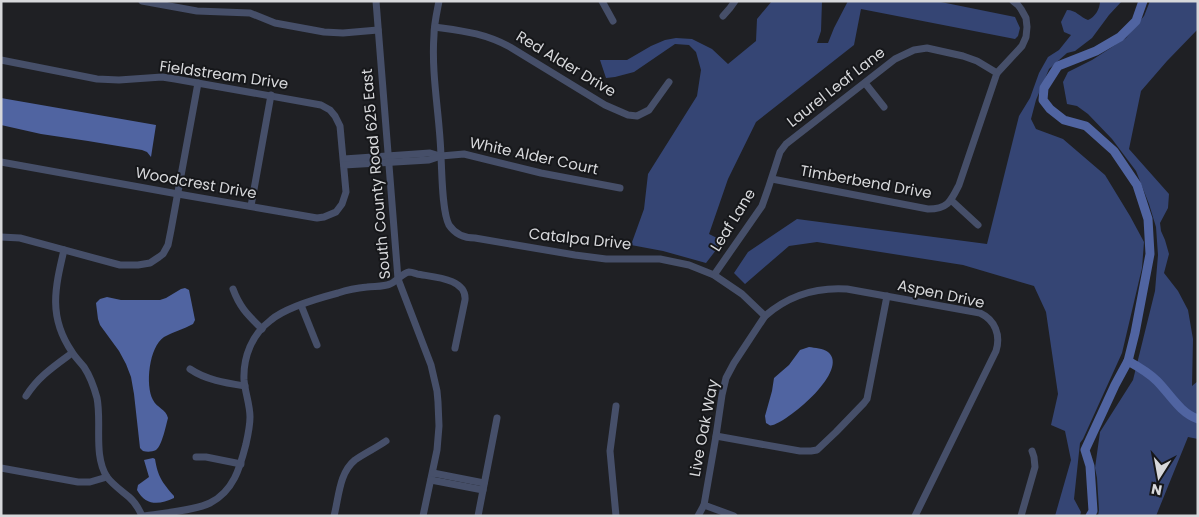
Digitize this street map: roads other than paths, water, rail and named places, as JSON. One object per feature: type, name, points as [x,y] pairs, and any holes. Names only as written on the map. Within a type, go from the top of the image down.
[{"type":"street","points":[[142,1],[202,12],[250,14],[275,23],[324,32],[343,33],[378,30]]},
{"type":"street","name":"South County Road 625 East","points":[[376,1],[398,279],[431,365],[437,391],[439,438],[423,516]]},
{"type":"street","name":"Catalpa Drive","points":[[439,1],[434,27],[433,58],[446,216],[452,228],[462,236],[575,255],[606,259],[660,259],[689,265],[714,275],[742,294],[765,316]]},
{"type":"street","points":[[602,1],[613,21]]},
{"type":"street","points":[[722,16],[735,1]]},
{"type":"street","points":[[996,73],[1022,46],[1026,37],[1026,18],[1018,5],[1013,1]]},
{"type":"street","name":"Red Alder Drive","points":[[434,27],[475,33],[495,39],[605,105],[628,115],[638,116],[649,110],[669,82]]},
{"type":"street","name":"Laurel Leaf Lane","points":[[772,179],[780,152],[786,144],[895,58],[914,50],[927,48],[977,61],[996,73]]},
{"type":"street","name":"Fieldstream Drive","points":[[1,60],[97,79],[118,80],[162,77],[318,104],[330,110],[340,126],[344,162]]},
{"type":"street","name":"Timberbend Drive","points":[[772,179],[928,209],[944,207],[952,201],[959,185],[996,73]]},
{"type":"street","points":[[1,237],[14,237],[120,265],[150,263],[159,257],[168,245],[198,83]]},
{"type":"street","points":[[865,83],[884,107]]},
{"type":"street","points":[[251,206],[271,95]]},
{"type":"street","name":"White Alder Court","points":[[388,158],[429,160],[441,156],[464,154],[541,173],[620,188]]},
{"type":"street","points":[[344,162],[388,158]]},
{"type":"street","name":"Woodcrest Drive","points":[[1,162],[317,218],[331,215],[339,209],[345,199],[344,162]]},
{"type":"street","name":"Leaf Lane","points":[[714,275],[762,206],[772,179]]},
{"type":"street","points":[[952,201],[978,225]]},
{"type":"street","points":[[64,250],[56,283],[55,305],[60,328],[72,353],[84,366],[94,388],[99,412],[100,459],[107,477],[133,501],[143,516],[198,508],[221,496],[230,487],[241,464],[250,427],[244,372],[246,354],[262,328],[277,315],[345,291],[390,285],[409,272],[448,280],[455,283],[465,293],[455,348]]},
{"type":"street","name":"Aspen Drive","points":[[765,316],[786,301],[802,294],[818,290],[847,288],[980,313],[991,321],[996,328],[998,337],[996,351],[915,516]]},
{"type":"street","points":[[234,289],[238,303],[262,328]]},
{"type":"street","points":[[716,436],[800,451],[817,450],[867,399],[886,296]]},
{"type":"street","points":[[301,305],[317,345]]},
{"type":"street","name":"Live Oak Way","points":[[698,516],[704,505],[726,378],[765,316]]},
{"type":"street","points":[[26,396],[41,376],[72,353]]},
{"type":"street","points":[[190,369],[214,380],[245,386]]},
{"type":"street","points":[[616,406],[610,453],[616,516]]},
{"type":"street","points":[[478,516],[497,418]]},
{"type":"street","points":[[334,516],[342,481],[349,466],[363,455],[386,442]]},
{"type":"street","points":[[1021,516],[1035,467],[1032,450]]},
{"type":"street","points":[[196,457],[206,457],[241,464]]},
{"type":"street","points":[[1,468],[78,482],[96,481],[107,477]]},
{"type":"street","points":[[432,477],[483,486]]},
{"type":"street","points":[[704,505],[734,516]]},
{"type":"waterway","points":[[1090,516],[1093,511],[1090,466],[1085,450],[1128,361],[1150,254],[1148,219],[1137,185],[1114,151],[1086,126],[1064,120],[1050,109],[1043,100],[1044,88],[1058,66],[1096,51],[1120,37],[1136,21],[1143,1]]},
{"type":"waterway","points":[[1128,361],[1150,375],[1181,408],[1198,419]]}]
